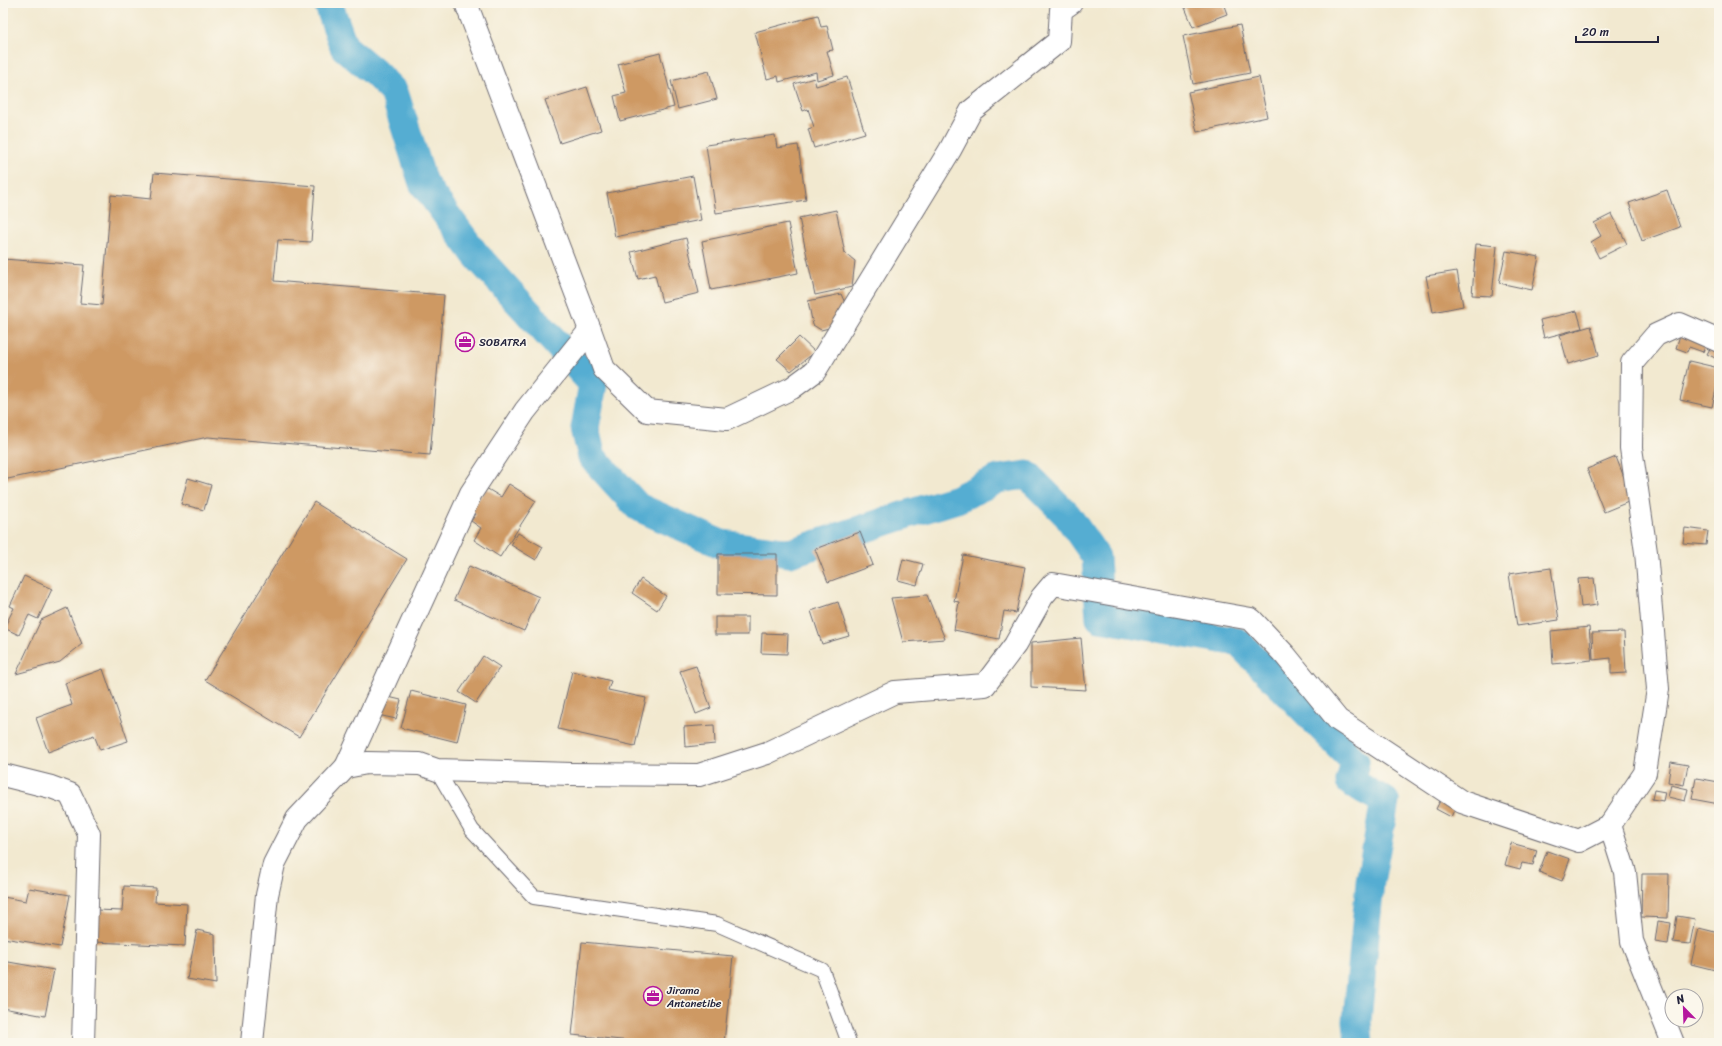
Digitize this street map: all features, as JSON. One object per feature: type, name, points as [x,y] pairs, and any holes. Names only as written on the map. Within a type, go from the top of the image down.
[{"type":"street","points":[[466,3],[604,369],[647,411],[727,419],[792,388],[815,371],[950,150],[971,111],[1059,41],[1061,10],[1071,3]]},
{"type":"street","points":[[346,767],[367,763],[420,764],[437,770],[572,774],[699,774],[767,753],[896,692],[985,685],[1015,645],[1042,597],[1053,584],[1251,619],[1285,655],[1338,720],[1462,802],[1579,841],[1610,825],[1645,773],[1658,689],[1646,552],[1631,448],[1632,363],[1656,335],[1680,324],[1719,341]]},
{"type":"street","points":[[252,1043],[264,916],[274,864],[297,819],[346,767],[471,493],[524,411],[590,330]]},
{"type":"street","points":[[3,775],[52,787],[70,794],[89,834],[83,1043]]},
{"type":"street","points":[[1610,825],[1625,872],[1632,941],[1673,1043]]},
{"type":"lane","points":[[437,770],[472,830],[534,897],[717,924],[822,970],[848,1043]]},
{"type":"building","points":[[1183,3],[1223,3],[1227,14],[1193,27]]},
{"type":"building","points":[[818,15],[821,27],[827,26],[833,50],[827,51],[834,75],[817,80],[816,72],[779,82],[778,76],[767,79],[755,32]]},
{"type":"building","points":[[1240,25],[1250,73],[1193,84],[1183,36]]},
{"type":"building","points":[[660,53],[674,107],[620,121],[614,96],[626,93],[618,64]]},
{"type":"building","points":[[709,71],[717,99],[678,109],[671,81]]},
{"type":"building","points":[[847,77],[865,133],[814,148],[808,129],[814,127],[808,109],[803,111],[794,84],[814,78],[816,86]]},
{"type":"building","points":[[1259,77],[1267,117],[1197,132],[1188,92]]},
{"type":"building","points":[[587,87],[601,130],[560,143],[545,100]]},
{"type":"building","points":[[775,135],[777,148],[798,145],[806,200],[716,213],[706,145]]},
{"type":"building","points":[[154,173],[315,186],[311,242],[278,240],[274,281],[444,295],[430,455],[208,437],[3,480],[3,259],[84,265],[80,303],[102,305],[111,195],[151,199]]},
{"type":"building","points":[[693,176],[701,220],[615,237],[607,193]]},
{"type":"building","points":[[1667,190],[1680,227],[1642,241],[1629,203]]},
{"type":"building","points":[[836,210],[845,253],[855,261],[852,287],[815,295],[799,218]]},
{"type":"building","points":[[1612,214],[1627,244],[1599,258],[1591,242],[1601,236],[1594,223]]},
{"type":"building","points":[[788,223],[798,273],[711,290],[702,241]]},
{"type":"building","points":[[686,238],[699,293],[662,302],[655,275],[638,279],[631,252]]},
{"type":"building","points":[[1476,244],[1497,246],[1492,296],[1472,295]]},
{"type":"building","points":[[1506,251],[1539,257],[1532,290],[1499,283]]},
{"type":"building","points":[[1457,271],[1463,306],[1433,312],[1426,276]]},
{"type":"building","points":[[841,294],[845,303],[837,326],[821,330],[813,325],[808,301]]},
{"type":"building","points":[[1577,311],[1582,328],[1544,338],[1540,320]]},
{"type":"building","points":[[1591,326],[1599,355],[1568,364],[1560,335]]},
{"type":"building","points":[[1682,329],[1708,338],[1703,352],[1689,347],[1687,352],[1676,348]]},
{"type":"building","points":[[799,337],[815,352],[791,371],[777,359]]},
{"type":"building","points":[[1713,343],[1719,346],[1719,360],[1707,354]]},
{"type":"building","points":[[1689,361],[1719,368],[1719,377],[1712,407],[1680,400]]},
{"type":"building","points":[[1616,457],[1633,500],[1604,512],[1587,469]]},
{"type":"building","points":[[188,478],[211,485],[204,510],[181,504]]},
{"type":"building","points":[[509,484],[536,501],[500,557],[474,540],[481,528],[471,521],[476,514],[471,511],[486,488],[501,497]]},
{"type":"building","points":[[314,502],[407,559],[299,737],[205,680]]},
{"type":"building","points":[[1685,528],[1708,531],[1706,545],[1683,543]]},
{"type":"building","points":[[860,532],[873,565],[828,582],[815,549]]},
{"type":"building","points":[[518,533],[543,547],[536,560],[511,545]]},
{"type":"building","points":[[718,554],[777,554],[777,595],[718,594]]},
{"type":"building","points":[[963,555],[1025,567],[1016,613],[1004,611],[999,639],[954,630],[959,602],[954,601]]},
{"type":"building","points":[[903,559],[923,564],[917,585],[898,580]]},
{"type":"building","points":[[469,566],[539,597],[524,631],[454,600]]},
{"type":"building","points":[[1551,568],[1559,620],[1517,626],[1509,574]]},
{"type":"building","points":[[24,576],[52,589],[38,619],[29,615],[19,635],[4,628],[14,608],[10,606]]},
{"type":"building","points":[[1594,578],[1597,605],[1581,607],[1578,579]]},
{"type":"building","points":[[641,579],[666,596],[657,610],[632,593]]},
{"type":"building","points":[[927,595],[945,639],[903,642],[891,598]]},
{"type":"building","points":[[838,602],[849,636],[822,644],[811,611]]},
{"type":"building","points":[[67,608],[82,644],[60,662],[16,674],[41,620]]},
{"type":"building","points":[[715,617],[748,617],[748,635],[715,635]]},
{"type":"building","points":[[1589,627],[1592,660],[1553,664],[1551,631]]},
{"type":"building","points":[[1624,632],[1626,673],[1611,674],[1611,658],[1593,660],[1592,633]]},
{"type":"building","points":[[762,633],[788,634],[787,654],[761,653]]},
{"type":"building","points":[[1081,638],[1086,690],[1031,687],[1031,643]]},
{"type":"building","points":[[483,656],[500,667],[476,703],[459,692]]},
{"type":"building","points":[[696,666],[711,708],[696,714],[680,671]]},
{"type":"building","points":[[103,669],[128,741],[100,750],[94,735],[48,752],[36,718],[72,705],[65,683]]},
{"type":"building","points":[[572,671],[611,681],[608,690],[646,698],[635,746],[558,729]]},
{"type":"building","points":[[411,691],[466,705],[457,742],[401,728]]},
{"type":"building","points":[[384,696],[401,700],[396,719],[378,715]]},
{"type":"building","points":[[714,725],[715,744],[685,747],[684,727]]},
{"type":"building","points":[[1671,762],[1688,765],[1684,785],[1668,782]]},
{"type":"building","points":[[1696,778],[1719,782],[1719,804],[1692,799]]},
{"type":"building","points":[[1671,785],[1688,789],[1685,801],[1668,797]]},
{"type":"building","points":[[1654,790],[1665,792],[1663,801],[1652,799]]},
{"type":"building","points":[[1440,801],[1455,808],[1451,817],[1436,809]]},
{"type":"building","points":[[1511,843],[1537,850],[1533,865],[1522,863],[1520,869],[1505,865]]},
{"type":"building","points":[[1547,851],[1570,859],[1562,881],[1539,872]]},
{"type":"building","points":[[1642,874],[1669,874],[1668,918],[1641,917]]},
{"type":"building","points":[[124,886],[156,888],[155,902],[187,904],[185,946],[94,942],[96,910],[122,911]]},
{"type":"building","points":[[29,888],[70,895],[60,947],[3,938],[3,897],[26,901]]},
{"type":"building","points":[[1677,916],[1695,919],[1690,944],[1673,942]]},
{"type":"building","points":[[1658,921],[1671,923],[1668,944],[1655,942]]},
{"type":"building","points":[[1699,928],[1719,933],[1719,971],[1691,964]]},
{"type":"building","points":[[197,930],[215,934],[216,984],[187,979]]},
{"type":"building","name":"Jirama Antanetibe","points":[[582,942],[733,956],[724,1043],[651,1043],[572,1035]]},
{"type":"building","points":[[3,961],[54,970],[45,1016],[3,1008]]},
{"type":"waterway","points":[[328,3],[344,47],[374,72],[394,92],[423,183],[476,255],[593,384],[585,428],[592,457],[638,507],[721,544],[790,553],[957,499],[998,479],[1027,475],[1067,515],[1096,557],[1100,618],[1238,642],[1355,762],[1350,782],[1385,801],[1370,882],[1357,1021],[1359,1043]]},
{"type":"place","name":"SOBATRA","points":[[465,342]]},
{"type":"place","name":"Jirama Antanetibe","points":[[653,996]]}]
